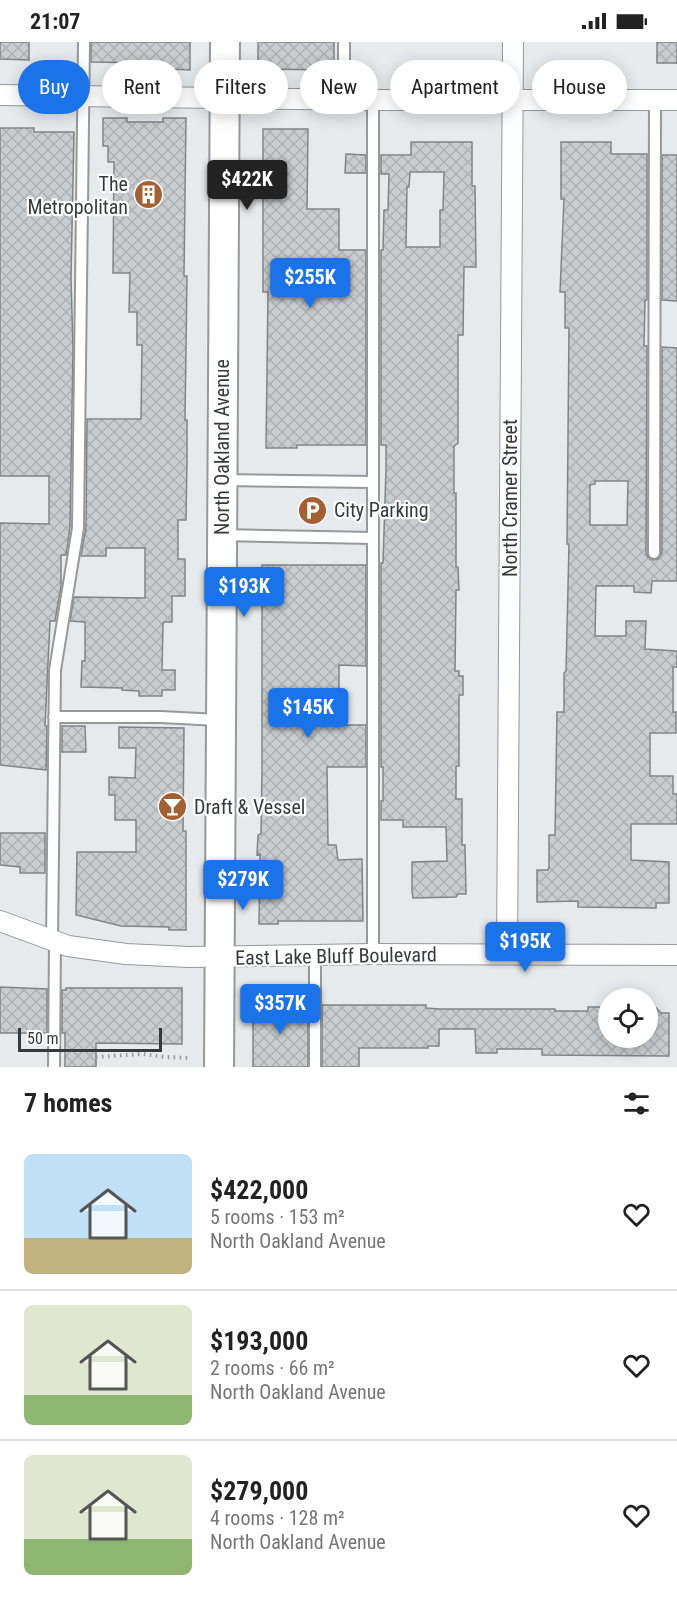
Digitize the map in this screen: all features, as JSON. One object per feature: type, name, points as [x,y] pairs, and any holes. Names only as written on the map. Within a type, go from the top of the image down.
[{"type":"main road","name":"North Oakland Avenue","points":[[225,42],[225,60]]},
{"type":"main road","name":"North Oakland Avenue","points":[[219,1067],[224,114]]},
{"type":"street","name":"North Cramer Street","points":[[513,42],[513,60]]},
{"type":"street","points":[[0,95],[18,95]]},
{"type":"street","points":[[90,96],[194,97]]},
{"type":"street","points":[[520,100],[677,100]]},
{"type":"street","name":"North Cramer Street","points":[[507,954],[513,114]]},
{"type":"street","name":"East Lake Bluff Boulevard","points":[[0,921],[68,946],[126,954],[219,957],[373,954],[677,955]]},
{"type":"lane","points":[[84,42],[84,60]]},
{"type":"lane","points":[[344,42],[344,60]]},
{"type":"lane","points":[[654,553],[655,100]]},
{"type":"lane","points":[[54,1067],[55,670],[78,528],[84,114]]},
{"type":"lane","points":[[373,114],[373,954]]},
{"type":"lane","points":[[222,480],[373,482]]},
{"type":"lane","points":[[222,535],[373,538]]},
{"type":"lane","points":[[54,717],[161,717],[220,720]]},
{"type":"lane","points":[[315,956],[315,1067]]},
{"type":"path","points":[[96,1057],[143,1054],[165,1058],[189,1058]]},
{"type":"building","points":[[0,42],[29,42],[29,60],[0,59]]},
{"type":"building","points":[[91,42],[190,42],[190,70],[182,70],[182,60],[91,62]]},
{"type":"building","points":[[258,42],[334,42],[334,60],[300,60],[300,70],[288,69],[288,60],[258,60]]},
{"type":"building","points":[[657,42],[677,42],[677,63],[657,63]]},
{"type":"building","points":[[103,118],[127,118],[127,122],[163,122],[163,118],[186,118],[184,276],[187,276],[186,520],[178,520],[178,559],[185,559],[185,596],[172,596],[172,622],[163,624],[162,670],[175,670],[175,690],[162,690],[162,696],[139,696],[139,691],[122,690],[122,688],[81,687],[82,661],[85,661],[85,622],[70,621],[74,597],[145,598],[145,548],[106,548],[106,556],[81,556],[86,528],[87,419],[141,419],[142,345],[137,345],[137,312],[129,312],[130,273],[113,273],[114,162],[108,162],[108,146],[103,146]]},
{"type":"building","points":[[0,128],[34,128],[34,132],[74,132],[70,527],[66,555],[61,555],[61,586],[55,621],[50,621],[45,726],[47,726],[46,770],[0,765],[0,523],[49,524],[49,476],[0,476]]},
{"type":"building","points":[[263,129],[308,129],[307,209],[339,209],[339,250],[366,250],[366,445],[297,445],[297,448],[266,448],[268,292],[263,292]]},
{"type":"building","points":[[411,142],[472,142],[476,267],[464,267],[463,335],[458,335],[458,443],[454,446],[456,567],[458,567],[459,590],[456,590],[455,671],[459,671],[459,676],[463,676],[463,695],[459,695],[459,766],[456,766],[456,799],[462,799],[462,845],[465,845],[466,894],[458,894],[456,897],[413,898],[412,891],[412,862],[447,861],[446,827],[403,827],[403,820],[381,820],[383,767],[381,767],[381,563],[383,563],[386,445],[381,445],[381,250],[383,250],[384,210],[388,210],[389,174],[381,174],[381,155],[411,155]],"holes":[[[410,172],[444,172],[443,210],[440,210],[440,247],[406,247],[407,187],[409,187]]]},
{"type":"building","points":[[561,142],[611,142],[611,154],[647,154],[647,300],[645,300],[644,346],[647,346],[646,553],[653,560],[658,559],[662,553],[662,347],[677,348],[677,581],[652,581],[651,593],[634,592],[634,586],[596,586],[595,636],[626,636],[626,621],[646,621],[645,649],[677,651],[677,667],[673,667],[673,712],[676,712],[676,733],[650,733],[650,776],[673,776],[673,794],[677,794],[677,824],[631,824],[631,860],[669,862],[669,903],[656,903],[656,908],[578,907],[578,901],[537,902],[537,870],[548,870],[549,835],[555,835],[557,712],[564,712],[564,673],[566,671],[569,544],[567,544],[569,328],[565,328],[565,292],[560,292],[564,199],[561,199]],"holes":[[[595,481],[628,481],[627,525],[590,525],[590,485],[595,484]]]},
{"type":"building","points":[[346,154],[366,155],[366,173],[345,173]]},
{"type":"building","points":[[662,155],[677,155],[677,301],[662,300]]},
{"type":"building","points":[[262,565],[366,565],[366,666],[339,665],[339,725],[366,725],[366,767],[327,767],[328,845],[336,845],[338,860],[362,859],[363,921],[278,921],[278,924],[259,924],[260,854],[257,855],[258,835],[261,834]]},
{"type":"building","points":[[62,726],[85,726],[86,752],[62,752]]},
{"type":"building","points":[[119,727],[184,728],[183,831],[186,831],[186,930],[169,930],[169,927],[121,926],[76,915],[77,852],[136,852],[136,820],[115,820],[115,795],[109,795],[109,777],[135,778],[136,748],[119,748]]},
{"type":"building","points":[[0,833],[45,833],[45,873],[20,873],[20,867],[0,865]]},
{"type":"building","points":[[0,987],[47,989],[47,1033],[0,1033]]},
{"type":"building","points":[[66,988],[182,988],[182,1044],[96,1043],[96,1067],[65,1067],[62,990]]},
{"type":"building","points":[[253,1003],[306,1003],[308,1005],[308,1067],[253,1067]]},
{"type":"building","points":[[322,1005],[426,1005],[426,1008],[439,1009],[555,1009],[555,1011],[588,1011],[588,1007],[598,1007],[598,1048],[658,1048],[658,1010],[661,1013],[669,1013],[669,1056],[542,1055],[542,1049],[497,1049],[497,1053],[476,1053],[475,1029],[439,1029],[439,1046],[359,1048],[359,1067],[322,1067]]},
{"type":"place","name":"The Metropolitan","points":[[149,195]]},
{"type":"place","name":"City Parking","points":[[313,510]]},
{"type":"place","name":"Draft & Vessel","points":[[173,807]]}]
